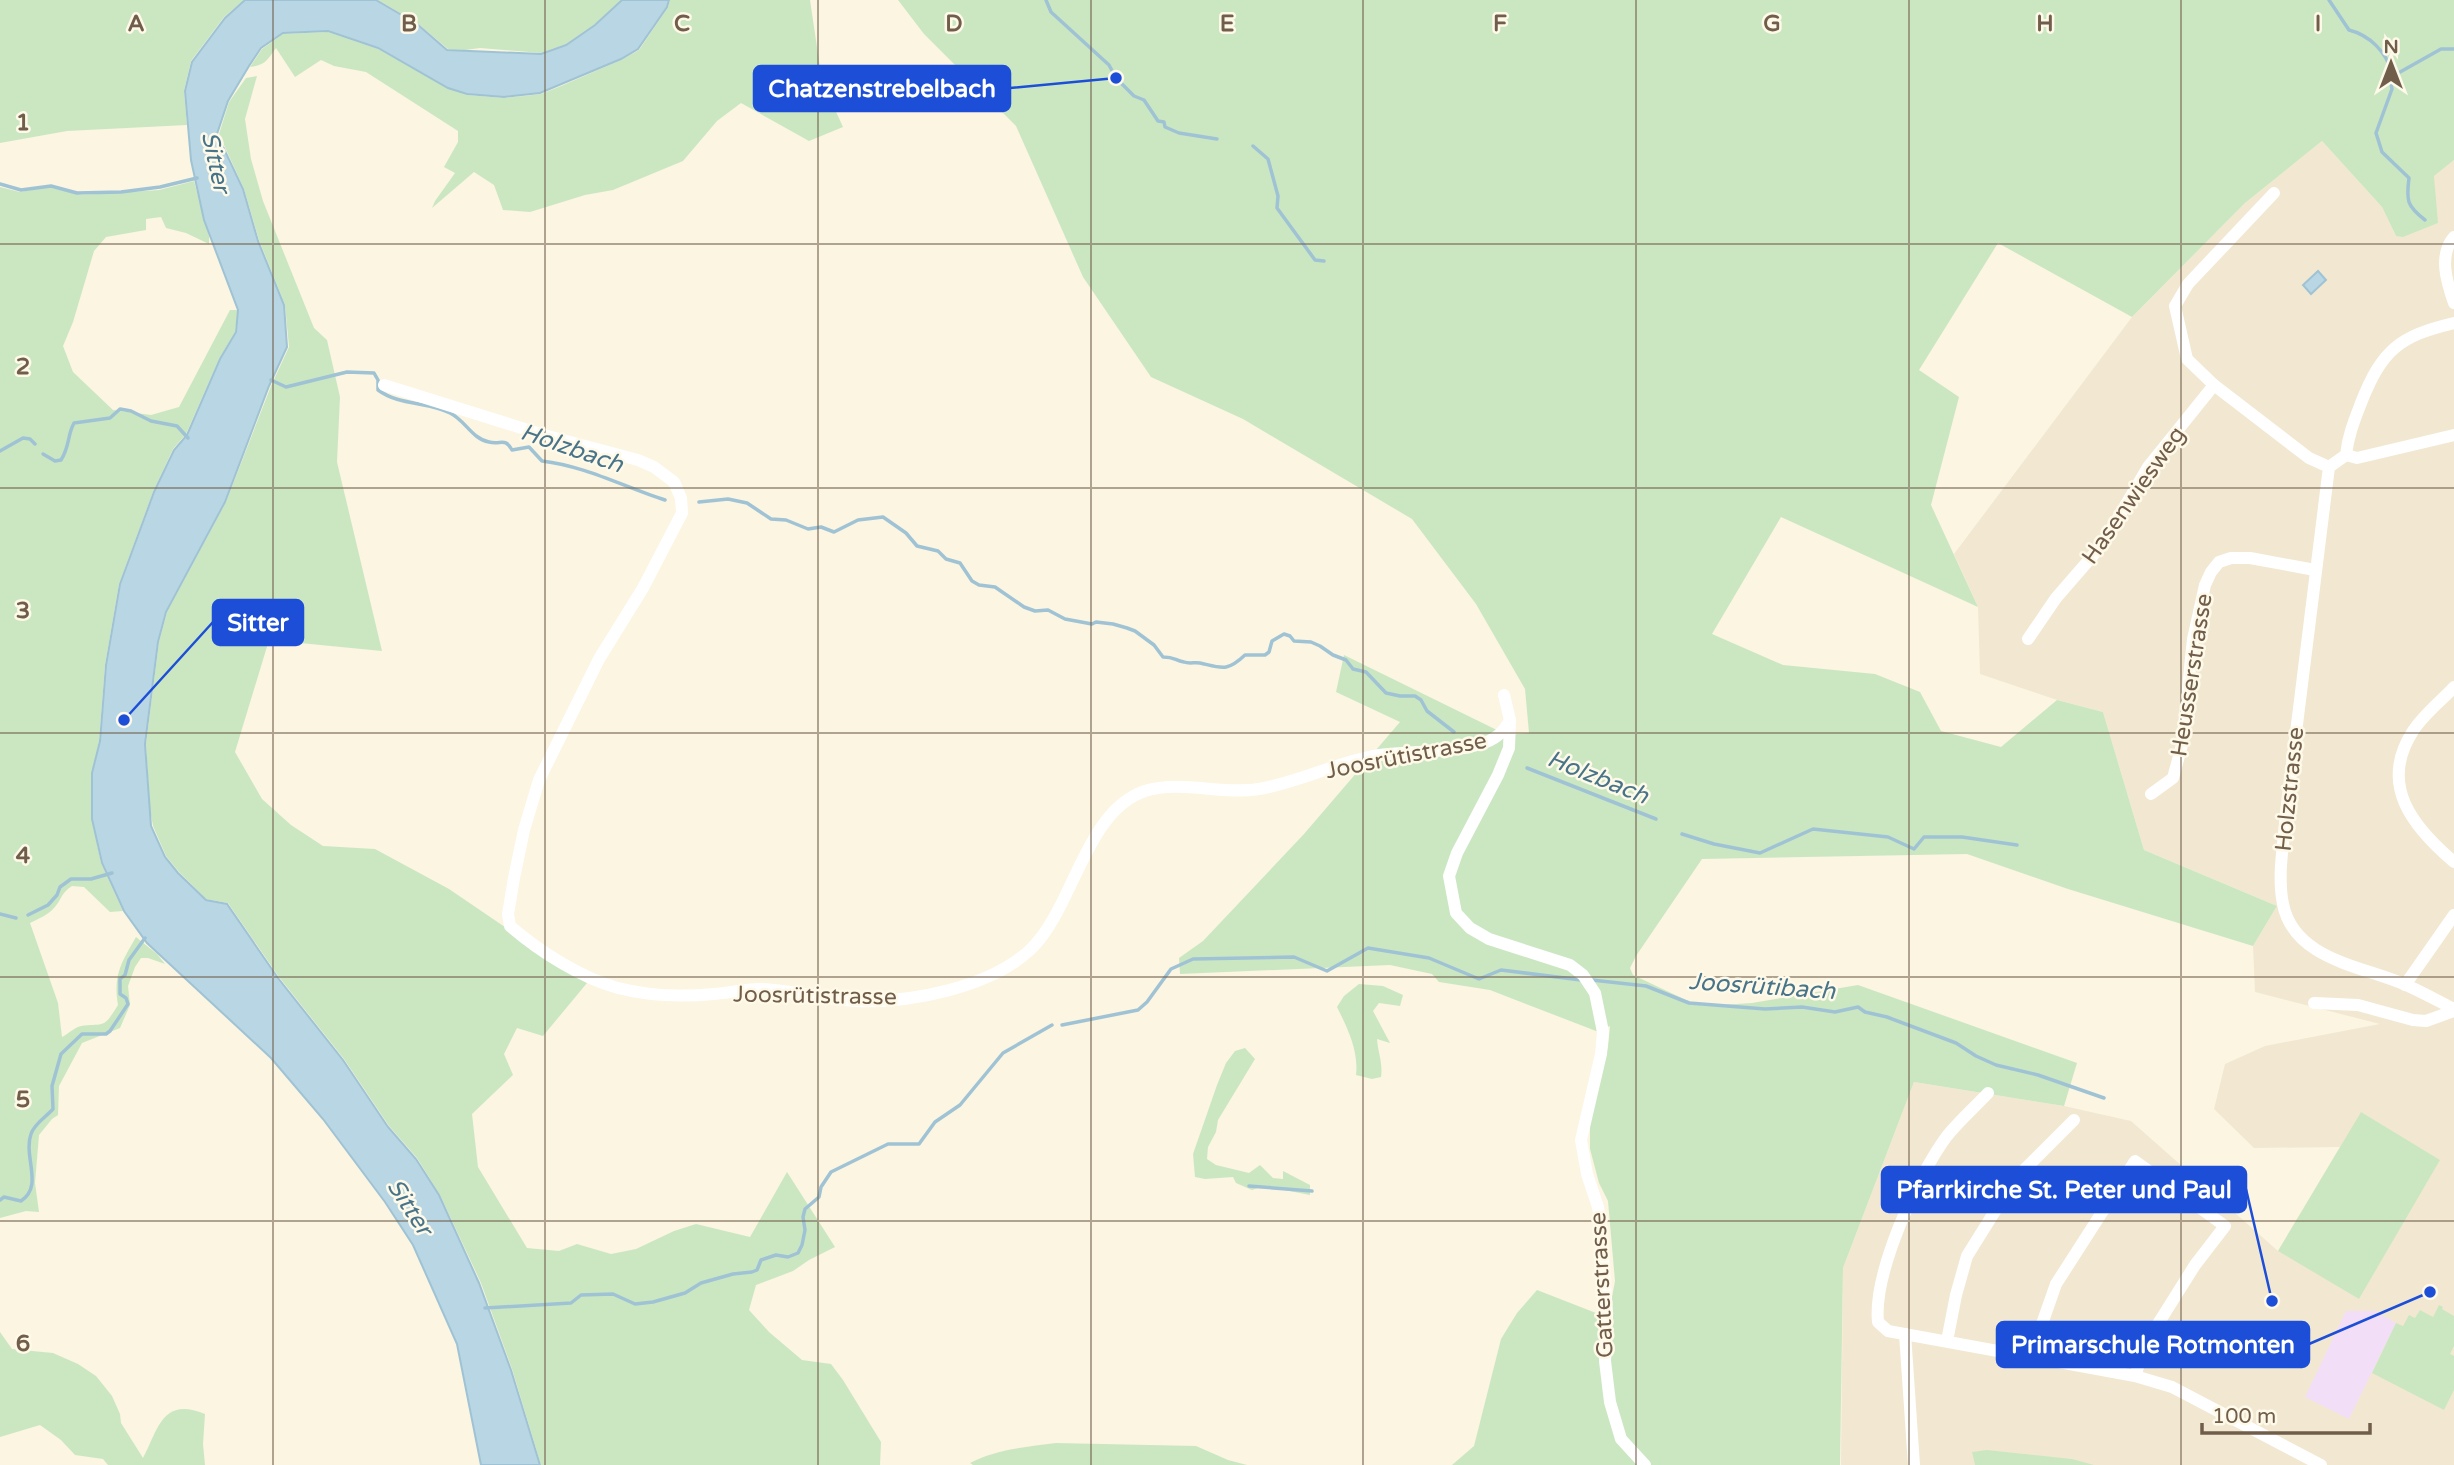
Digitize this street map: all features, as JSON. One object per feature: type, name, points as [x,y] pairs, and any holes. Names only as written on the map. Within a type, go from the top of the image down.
[{"type":"street","points":[[2274,192],[2188,284],[2175,306],[2187,359],[2214,385],[2309,458],[2329,467],[2346,455],[2348,436],[2377,366],[2404,340],[2454,323]]},
{"type":"street","points":[[2454,237],[2444,256],[2454,303]]},
{"type":"street","name":"Joosrütistrasse","points":[[384,385],[544,435],[638,460],[674,481],[681,498],[682,513],[643,588],[598,659],[539,780],[524,830],[514,878],[508,914],[510,926],[581,974],[598,982],[622,989],[680,997],[758,989],[852,1001],[880,1001],[947,990],[1009,966],[1030,950],[1048,929],[1086,855],[1107,822],[1117,808],[1132,797],[1149,790],[1170,788],[1256,789],[1292,781],[1334,765],[1380,755],[1479,745],[1496,738],[1510,720]]},
{"type":"street","name":"Hasenwiesweg","points":[[2028,639],[2056,598],[2102,545],[2148,467],[2214,385]]},
{"type":"street","points":[[2346,455],[2357,458],[2454,435]]},
{"type":"street","name":"Holzstrasse","points":[[2329,467],[2286,813],[2281,866],[2283,903],[2291,927],[2305,942],[2325,954],[2405,985],[2454,1010]]},
{"type":"street","name":"Heusserstrasse","points":[[2151,794],[2173,778],[2182,745],[2193,639],[2205,584],[2211,572],[2219,562],[2231,558],[2250,558],[2315,570]]},
{"type":"street","points":[[2454,687],[2414,729],[2400,755],[2398,766],[2402,799],[2409,815],[2429,841],[2454,862]]},
{"type":"street","name":"Gatterstrasse","points":[[1504,695],[1510,720],[1509,748],[1498,775],[1457,853],[1450,876],[1456,913],[1470,928],[1489,939],[1570,965],[1587,980],[1595,993],[1603,1032],[1601,1054],[1581,1140],[1601,1227],[1608,1313],[1605,1361],[1610,1402],[1621,1439],[1645,1465]]},
{"type":"street","points":[[2405,985],[2454,915]]},
{"type":"street","points":[[2314,1003],[2358,1005],[2426,1021],[2454,1010]]},
{"type":"street","points":[[1988,1093],[1948,1135],[1910,1199],[1881,1282],[1877,1306],[1878,1322],[1888,1331],[2135,1376],[2172,1387],[2321,1465]]},
{"type":"street","points":[[1947,1341],[1968,1256],[2015,1179],[2074,1120]]},
{"type":"street","points":[[2030,1358],[2056,1284],[2134,1161],[2225,1226],[2195,1265],[2146,1343],[2135,1376]]},
{"type":"street","points":[[1905,1334],[1914,1465]]},
{"type":"shaded area","points":[[2322,141],[2382,207],[2396,236],[2434,175],[2454,160],[2454,1465],[1841,1465],[1843,1268],[1914,1082],[2064,1106],[2131,1121],[2278,1251],[2340,1147],[2254,1148],[2214,1109],[2225,1064],[2265,1046],[2380,1024],[2255,992],[2253,946],[2277,906],[2144,850],[2103,712],[2057,700],[1980,674],[1978,607],[1954,554],[2132,317],[2245,203]]},
{"type":"shaded area","points":[[2346,1311],[2375,1311],[2396,1323],[2349,1419],[2305,1397]]},
{"type":"green space","points":[[0,0],[244,0],[224,17],[191,61],[184,91],[187,125],[67,131],[0,143]]},
{"type":"green space","points":[[378,0],[621,0],[595,24],[566,44],[541,53],[480,48],[448,49],[417,23]]},
{"type":"green space","points":[[670,0],[810,0],[822,81],[843,127],[809,141],[741,103],[717,121],[683,161],[613,190],[585,195],[530,212],[503,210],[494,185],[474,172],[432,208],[455,173],[444,167],[458,142],[458,131],[366,72],[334,66],[321,60],[295,77],[276,48],[263,63],[250,67],[262,49],[283,34],[328,32],[378,49],[448,88],[467,95],[504,98],[541,94],[639,50]]},
{"type":"green space","points":[[898,0],[2454,0],[2454,160],[2434,176],[2438,223],[2403,237],[2396,236],[2382,207],[2322,141],[2245,203],[2132,317],[1998,243],[1919,370],[1959,397],[1931,505],[1978,607],[1781,517],[1712,634],[1783,665],[1875,674],[1920,692],[1941,731],[2001,747],[2057,700],[2103,712],[2144,850],[2277,906],[2253,946],[2068,889],[1967,854],[1702,859],[1636,956],[1630,968],[1633,975],[1704,1006],[1752,1003],[1858,985],[2077,1063],[2064,1106],[1914,1082],[1843,1268],[1840,1465],[1650,1465],[1622,1437],[1612,1399],[1609,1313],[1615,1281],[1608,1201],[1599,1183],[1590,1149],[1590,1112],[1608,1047],[1610,1026],[1596,1031],[1490,990],[1439,982],[1432,974],[1390,965],[1180,974],[1179,958],[1203,941],[1304,834],[1400,722],[1336,692],[1344,655],[1507,735],[1529,733],[1525,689],[1476,604],[1412,519],[1243,419],[1151,377],[1083,277],[1016,126],[924,34]]},
{"type":"green space","points":[[257,76],[245,119],[251,159],[263,201],[314,328],[327,340],[340,397],[337,462],[382,651],[269,640],[235,752],[262,799],[291,825],[323,846],[375,849],[449,889],[587,983],[543,1036],[517,1028],[504,1054],[513,1075],[472,1114],[478,1167],[527,1248],[559,1251],[577,1244],[611,1254],[636,1249],[696,1224],[750,1237],[787,1172],[835,1247],[793,1271],[756,1285],[749,1310],[769,1332],[802,1360],[831,1364],[881,1442],[880,1465],[541,1465],[512,1369],[481,1283],[440,1195],[417,1158],[389,1126],[344,1059],[279,977],[228,903],[206,899],[166,856],[153,826],[150,810],[146,744],[159,642],[167,612],[226,502],[289,347],[285,305],[259,240],[244,189],[219,134],[229,102],[246,78]]},
{"type":"green space","points":[[194,181],[209,244],[186,233],[166,228],[161,217],[146,219],[146,230],[106,237],[94,251],[63,346],[73,372],[113,410],[151,415],[179,407],[230,310],[238,310],[235,332],[219,359],[186,434],[173,449],[153,492],[119,584],[105,665],[99,741],[92,773],[92,819],[101,863],[123,911],[110,912],[84,887],[72,886],[65,891],[52,910],[30,923],[58,1003],[62,1037],[79,1027],[100,1024],[109,1018],[118,1005],[119,970],[136,937],[165,964],[141,958],[128,986],[130,1005],[120,1028],[82,1043],[59,1086],[58,1115],[39,1135],[35,1183],[39,1212],[26,1211],[0,1218],[0,187],[20,192],[48,187],[82,195],[159,190]]},
{"type":"green space","points":[[1359,984],[1383,986],[1403,995],[1400,1006],[1379,1003],[1373,1011],[1390,1043],[1377,1039],[1381,1077],[1372,1079],[1356,1075],[1354,1048],[1337,1007],[1344,996]]},
{"type":"green space","points":[[1245,1048],[1255,1059],[1218,1120],[1216,1132],[1208,1147],[1207,1159],[1216,1165],[1249,1173],[1260,1165],[1273,1178],[1283,1179],[1283,1171],[1310,1185],[1310,1195],[1263,1186],[1252,1190],[1236,1183],[1233,1177],[1195,1177],[1193,1154],[1217,1085],[1226,1063],[1235,1051]]},
{"type":"green space","points":[[2361,1112],[2440,1160],[2359,1299],[2278,1251]]},
{"type":"green space","points":[[1537,1290],[1596,1313],[1606,1313],[1617,1442],[1637,1465],[1452,1465],[1474,1446],[1501,1339],[1517,1313]]},
{"type":"green space","points":[[2439,1305],[2454,1316],[2454,1346],[2450,1354],[2454,1356],[2454,1390],[2444,1410],[2372,1373],[2396,1323],[2403,1326],[2409,1315],[2415,1318],[2420,1310],[2433,1317]]},
{"type":"green space","points":[[0,1332],[12,1349],[53,1353],[96,1376],[112,1396],[121,1423],[143,1458],[158,1427],[170,1413],[179,1409],[205,1414],[205,1465],[108,1465],[103,1459],[75,1455],[61,1440],[40,1425],[0,1437]]},
{"type":"green space","points":[[1056,1443],[1196,1446],[1247,1465],[970,1463],[1001,1452]]},
{"type":"green space","points":[[1987,1450],[2072,1459],[2094,1465],[1975,1465],[1972,1452]]},
{"type":"water","name":"Sitter","points":[[245,0],[376,0],[417,24],[447,50],[541,54],[566,45],[595,25],[622,0],[669,0],[638,49],[621,59],[540,93],[504,97],[467,94],[448,88],[378,48],[328,31],[283,33],[261,48],[228,101],[217,134],[243,189],[258,241],[284,305],[287,347],[269,386],[225,502],[166,612],[158,642],[145,744],[151,826],[165,857],[206,900],[227,904],[278,978],[343,1060],[388,1127],[416,1159],[439,1195],[479,1283],[511,1370],[540,1465],[481,1465],[457,1344],[413,1245],[385,1202],[323,1119],[271,1058],[147,943],[124,911],[102,863],[92,819],[92,773],[100,741],[106,665],[120,584],[154,492],[174,450],[187,435],[220,359],[236,332],[238,310],[204,220],[191,160],[185,91],[192,62],[225,18]]},
{"type":"water","points":[[2318,271],[2326,280],[2311,294],[2303,285]]},
{"type":"waterway","points":[[1046,0],[1051,12],[1109,65],[1116,78],[1134,96],[1144,100],[1158,121],[1164,122],[1165,127],[1179,133],[1217,139]]},
{"type":"waterway","points":[[2329,0],[2349,30],[2376,45],[2386,58],[2392,74],[2392,89],[2376,133],[2382,152],[2409,178],[2409,202],[2414,211],[2425,220]]},
{"type":"waterway","points":[[2393,76],[2441,49],[2454,49]]},
{"type":"waterway","points":[[1253,146],[1268,159],[1278,196],[1277,208],[1315,260],[1324,261]]},
{"type":"waterway","points":[[0,184],[21,190],[51,186],[77,193],[121,192],[160,187],[197,178]]},
{"type":"waterway","name":"Holzbach","points":[[271,380],[286,387],[347,372],[374,373],[378,380],[378,390],[386,395],[450,413],[483,440],[505,443],[512,450],[529,447],[542,461],[589,472],[665,500]]},
{"type":"waterway","points":[[43,454],[55,461],[61,460],[74,423],[110,418],[120,409],[131,411],[151,421],[177,426],[188,438]]},
{"type":"waterway","points":[[0,451],[23,438],[30,439],[35,444]]},
{"type":"waterway","name":"Holzbach","points":[[699,502],[728,499],[747,503],[771,519],[786,520],[808,529],[821,527],[834,532],[858,520],[883,517],[906,533],[917,546],[938,551],[946,559],[960,563],[972,581],[979,585],[995,587],[1024,607],[1035,611],[1048,610],[1065,619],[1127,628],[1154,645],[1163,657],[1186,663],[1229,666],[1245,655],[1265,655],[1269,652],[1272,641],[1284,634],[1294,641],[1311,642],[1346,660],[1353,669],[1366,672],[1386,693],[1415,696],[1421,700],[1427,711],[1454,732]]},
{"type":"waterway","name":"Holzbach","points":[[1527,768],[1656,819]]},
{"type":"waterway","name":"Holzbach","points":[[1682,834],[1714,844],[1760,853],[1813,829],[1888,837],[1914,849],[1924,837],[1962,837],[2017,845]]},
{"type":"waterway","points":[[28,915],[48,905],[60,887],[71,879],[91,879],[112,873]]},
{"type":"waterway","points":[[0,914],[16,918]]},
{"type":"waterway","points":[[0,1200],[4,1197],[21,1201],[28,1195],[32,1179],[29,1152],[31,1134],[37,1124],[53,1109],[52,1086],[61,1054],[82,1034],[106,1034],[110,1031],[128,1004],[126,998],[120,994],[120,979],[125,975],[129,960],[145,938]]},
{"type":"waterway","name":"Joosrütibach","points":[[1062,1025],[1138,1010],[1171,969],[1193,959],[1294,957],[1327,971],[1368,948],[1429,958],[1479,979],[1501,970],[1581,980]]},
{"type":"waterway","name":"Joosrütibach","points":[[1592,980],[1646,986],[1689,1003],[1765,1009],[1802,1007],[1835,1012],[1858,1007],[1865,1012],[1887,1017],[1956,1043],[1996,1065],[2038,1075],[2104,1098]]},
{"type":"waterway","name":"Joosrütibach","points":[[485,1308],[571,1303],[581,1295],[613,1294],[635,1304],[653,1302],[685,1293],[701,1283],[752,1272],[757,1270],[761,1260],[776,1255],[788,1257],[798,1253],[805,1230],[805,1209],[819,1197],[821,1187],[831,1172],[888,1144],[919,1144],[935,1122],[960,1105],[1003,1053],[1052,1025]]},
{"type":"waterway","points":[[1249,1186],[1312,1191]]},
{"type":"place","name":"Chatzenstrebelbach","points":[[1116,78]]},
{"type":"place","name":"Sitter","points":[[124,720]]},
{"type":"place","name":"Primarschule Rotmonten","points":[[2430,1292]]},
{"type":"place","name":"Pfarrkirche St. Peter und Paul","points":[[2272,1301]]}]
